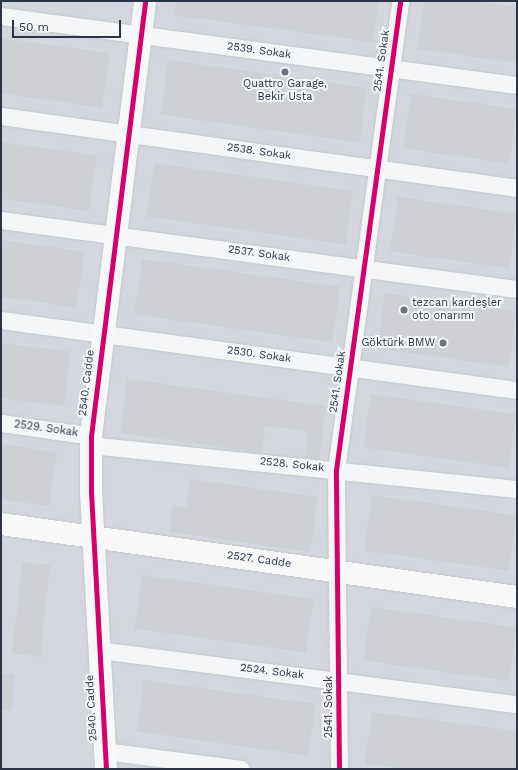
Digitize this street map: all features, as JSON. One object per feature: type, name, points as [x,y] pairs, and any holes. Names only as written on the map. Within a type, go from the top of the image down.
[{"type":"street","name":"2540. Cadde","points":[[105,760],[94,537],[91,440],[115,235],[145,1]]},
{"type":"street","name":"2541. Sokak","points":[[339,769],[336,470],[400,1]]},
{"type":"street","name":"2539. Sokak","points":[[1,16],[517,85]]},
{"type":"street","name":"2538. Sokak","points":[[1,116],[517,188]]},
{"type":"street","name":"2537. Sokak","points":[[1,220],[517,289]]},
{"type":"street","name":"2530. Sokak","points":[[1,320],[517,390]]},
{"type":"street","name":"2529. Sokak","points":[[1,423],[91,440]]},
{"type":"street","name":"2528. Sokak","points":[[91,440],[336,470],[517,489]]},
{"type":"street","name":"2527. Cadde","points":[[1,524],[517,597]]},
{"type":"street","name":"2524. Sokak","points":[[99,650],[517,704]]},
{"type":"street","points":[[105,760],[241,769]]},
{"type":"shaded area","points":[[1,1],[517,1],[517,769],[1,769]]},
{"type":"building","points":[[176,1],[379,1],[373,42],[174,15]]},
{"type":"building","points":[[424,1],[473,1],[517,7],[517,63],[417,49]]},
{"type":"building","points":[[1,38],[110,53],[102,108],[1,94]]},
{"type":"building","points":[[168,60],[367,88],[359,142],[160,114]]},
{"type":"building","points":[[411,94],[517,109],[509,163],[403,148]]},
{"type":"building","points":[[1,142],[97,155],[89,211],[1,199]]},
{"type":"building","points":[[154,163],[353,191],[346,244],[146,216]]},
{"type":"building","points":[[398,197],[517,214],[509,268],[390,251]]},
{"type":"building","points":[[1,240],[84,252],[76,307],[1,297]]},
{"type":"building","points":[[142,259],[340,287],[332,342],[134,314]]},
{"type":"building","points":[[385,293],[517,312],[509,367],[377,348]]},
{"type":"building","points":[[1,343],[70,352],[64,406],[1,398]]},
{"type":"building","points":[[127,379],[326,406],[319,459],[305,457],[308,431],[265,426],[262,453],[120,433]]},
{"type":"building","points":[[371,394],[517,414],[509,468],[363,447]]},
{"type":"building","points":[[1,444],[57,452],[49,506],[1,500]]},
{"type":"building","points":[[190,479],[318,497],[310,552],[169,532],[172,505],[186,507]]},
{"type":"building","points":[[372,495],[517,515],[509,571],[364,550]]},
{"type":"building","points":[[22,562],[50,565],[40,656],[12,653]]},
{"type":"building","points":[[142,575],[313,599],[306,653],[134,628]]},
{"type":"building","points":[[371,607],[517,627],[509,681],[363,660]]},
{"type":"building","points":[[1,673],[15,674],[12,711],[1,710]]},
{"type":"building","points":[[144,680],[315,704],[308,756],[137,731]]},
{"type":"building","points":[[372,712],[517,731],[517,769],[406,769],[365,764]]},
{"type":"cycle path","points":[[106,769],[91,491],[91,436],[145,1]]},
{"type":"cycle path","points":[[339,769],[336,470],[400,1]]},
{"type":"place","name":"Quattro Garage, Bekir Usta","points":[[285,72]]},
{"type":"place","name":"tezcan kardeşler oto onarımı","points":[[404,310]]},
{"type":"place","name":"Göktürk BMW","points":[[443,343]]}]
